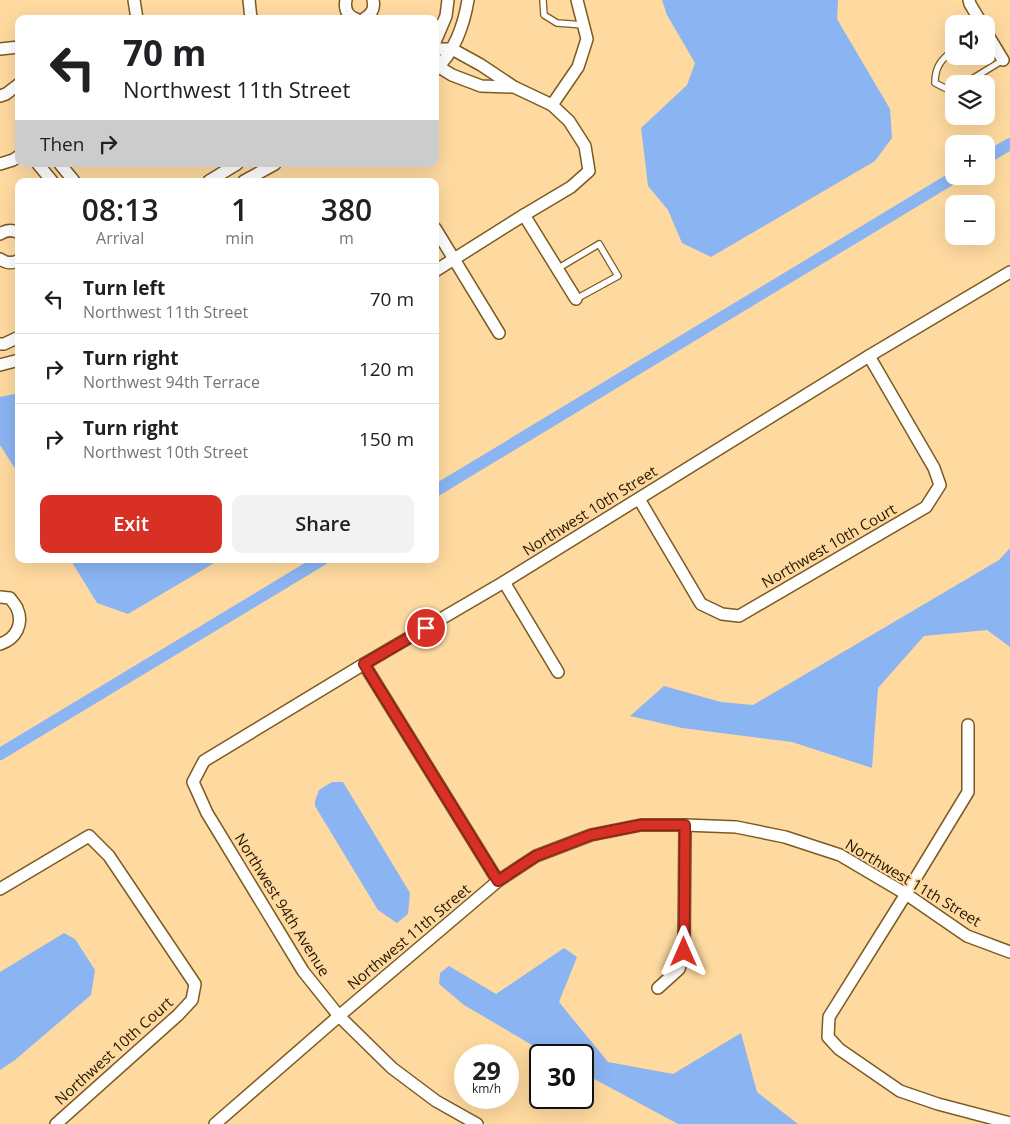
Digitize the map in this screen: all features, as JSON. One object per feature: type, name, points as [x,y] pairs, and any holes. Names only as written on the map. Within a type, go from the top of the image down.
[{"type":"street","points":[[134,0],[136,15]]},
{"type":"street","points":[[249,0],[250,15]]},
{"type":"street","points":[[346,0],[346,10],[349,15]]},
{"type":"street","points":[[370,15],[373,11],[373,0]]},
{"type":"street","points":[[439,33],[446,16],[448,0]]},
{"type":"street","points":[[439,61],[452,49],[466,16],[468,0]]},
{"type":"street","points":[[552,105],[578,66],[588,39],[577,0]]},
{"type":"street","points":[[969,0],[977,15]]},
{"type":"street","points":[[0,49],[15,47]]},
{"type":"street","points":[[995,47],[1003,60]]},
{"type":"street","points":[[439,49],[452,49],[481,65],[514,87],[552,105],[569,121],[585,146],[589,171],[571,187],[439,268]]},
{"type":"street","points":[[439,66],[452,75],[481,86],[514,87]]},
{"type":"street","points":[[0,96],[15,87]]},
{"type":"street","points":[[0,164],[15,159]]},
{"type":"street","points":[[40,167],[50,178]]},
{"type":"street","points":[[62,167],[72,178]]},
{"type":"street","points":[[214,178],[232,167]]},
{"type":"street","points":[[249,178],[270,167]]},
{"type":"street","points":[[524,215],[576,300]]},
{"type":"street","points":[[0,234],[11,230],[15,232]]},
{"type":"street","points":[[439,235],[498,334]]},
{"type":"street","points":[[0,259],[9,263],[15,261]]},
{"type":"street","name":"Northwest 10th Street","points":[[193,782],[204,761],[504,582],[869,356],[1010,272]]},
{"type":"street","points":[[0,344],[15,339]]},
{"type":"street","name":"Northwest 10th Court","points":[[638,499],[701,604],[722,614],[739,616],[926,507],[940,485],[934,468],[869,356]]},
{"type":"street","points":[[0,365],[15,361]]},
{"type":"street","points":[[504,582],[558,672]]},
{"type":"street","points":[[0,597],[10,598],[17,608],[20,620],[16,634],[8,642],[0,644]]},
{"type":"street","points":[[364,664],[498,881]]},
{"type":"street","points":[[968,725],[968,792],[829,1016],[828,1037],[839,1049],[900,1091],[938,1104],[1010,1123]]},
{"type":"street","name":"Northwest 94th Avenue","points":[[193,782],[206,813],[303,971],[339,1016],[392,1068],[436,1101],[477,1124]]},
{"type":"street","name":"Northwest 11th Street","points":[[216,1124],[339,1016],[498,881],[536,856],[591,835],[641,825],[685,825],[736,827],[785,837],[840,855],[906,894],[967,936],[1010,952]]},
{"type":"street","points":[[658,988],[679,970],[684,952],[685,825]]},
{"type":"street","name":"Northwest 10th Court","points":[[0,889],[89,836],[109,856],[195,984],[192,1000],[178,1015],[56,1124]]},
{"type":"lane","points":[[543,0],[544,15],[557,23],[584,25]]},
{"type":"lane","points":[[945,55],[935,71],[935,83],[945,88]]},
{"type":"lane","points":[[979,75],[1003,60]]},
{"type":"lane","points":[[557,269],[599,244],[618,276],[576,300]]},
{"type":"water","points":[[662,0],[838,0],[837,19],[890,109],[892,138],[875,161],[711,257],[682,243],[668,210],[648,186],[641,128],[687,85],[695,63],[667,15]]},
{"type":"water","points":[[15,394],[15,469],[0,445],[0,397]]},
{"type":"water","points":[[1010,548],[1010,647],[987,630],[924,636],[878,688],[872,768],[792,742],[682,728],[630,716],[664,686],[721,702],[753,705],[999,560]]},
{"type":"water","points":[[72,563],[214,563],[128,614],[97,603]]},
{"type":"water","points":[[332,782],[343,782],[410,893],[408,914],[397,923],[378,910],[315,806],[319,790]]},
{"type":"water","points":[[64,933],[75,939],[95,970],[91,995],[15,1060],[0,1070],[0,972]]},
{"type":"water","points":[[564,948],[577,957],[559,1002],[593,1044],[530,1044],[464,1005],[439,984],[440,973],[449,966],[496,994]]},
{"type":"water","points":[[741,1033],[757,1092],[798,1124],[678,1124],[594,1079],[594,1045],[608,1062],[673,1074]]},
{"type":"waterway","points":[[995,153],[1010,144]]},
{"type":"waterway","points":[[439,489],[945,183]]},
{"type":"waterway","points":[[0,754],[316,563]]},
{"type":"route","points":[[426,628],[364,664],[498,881],[536,856],[591,835],[641,825],[685,825],[684,952]]}]
